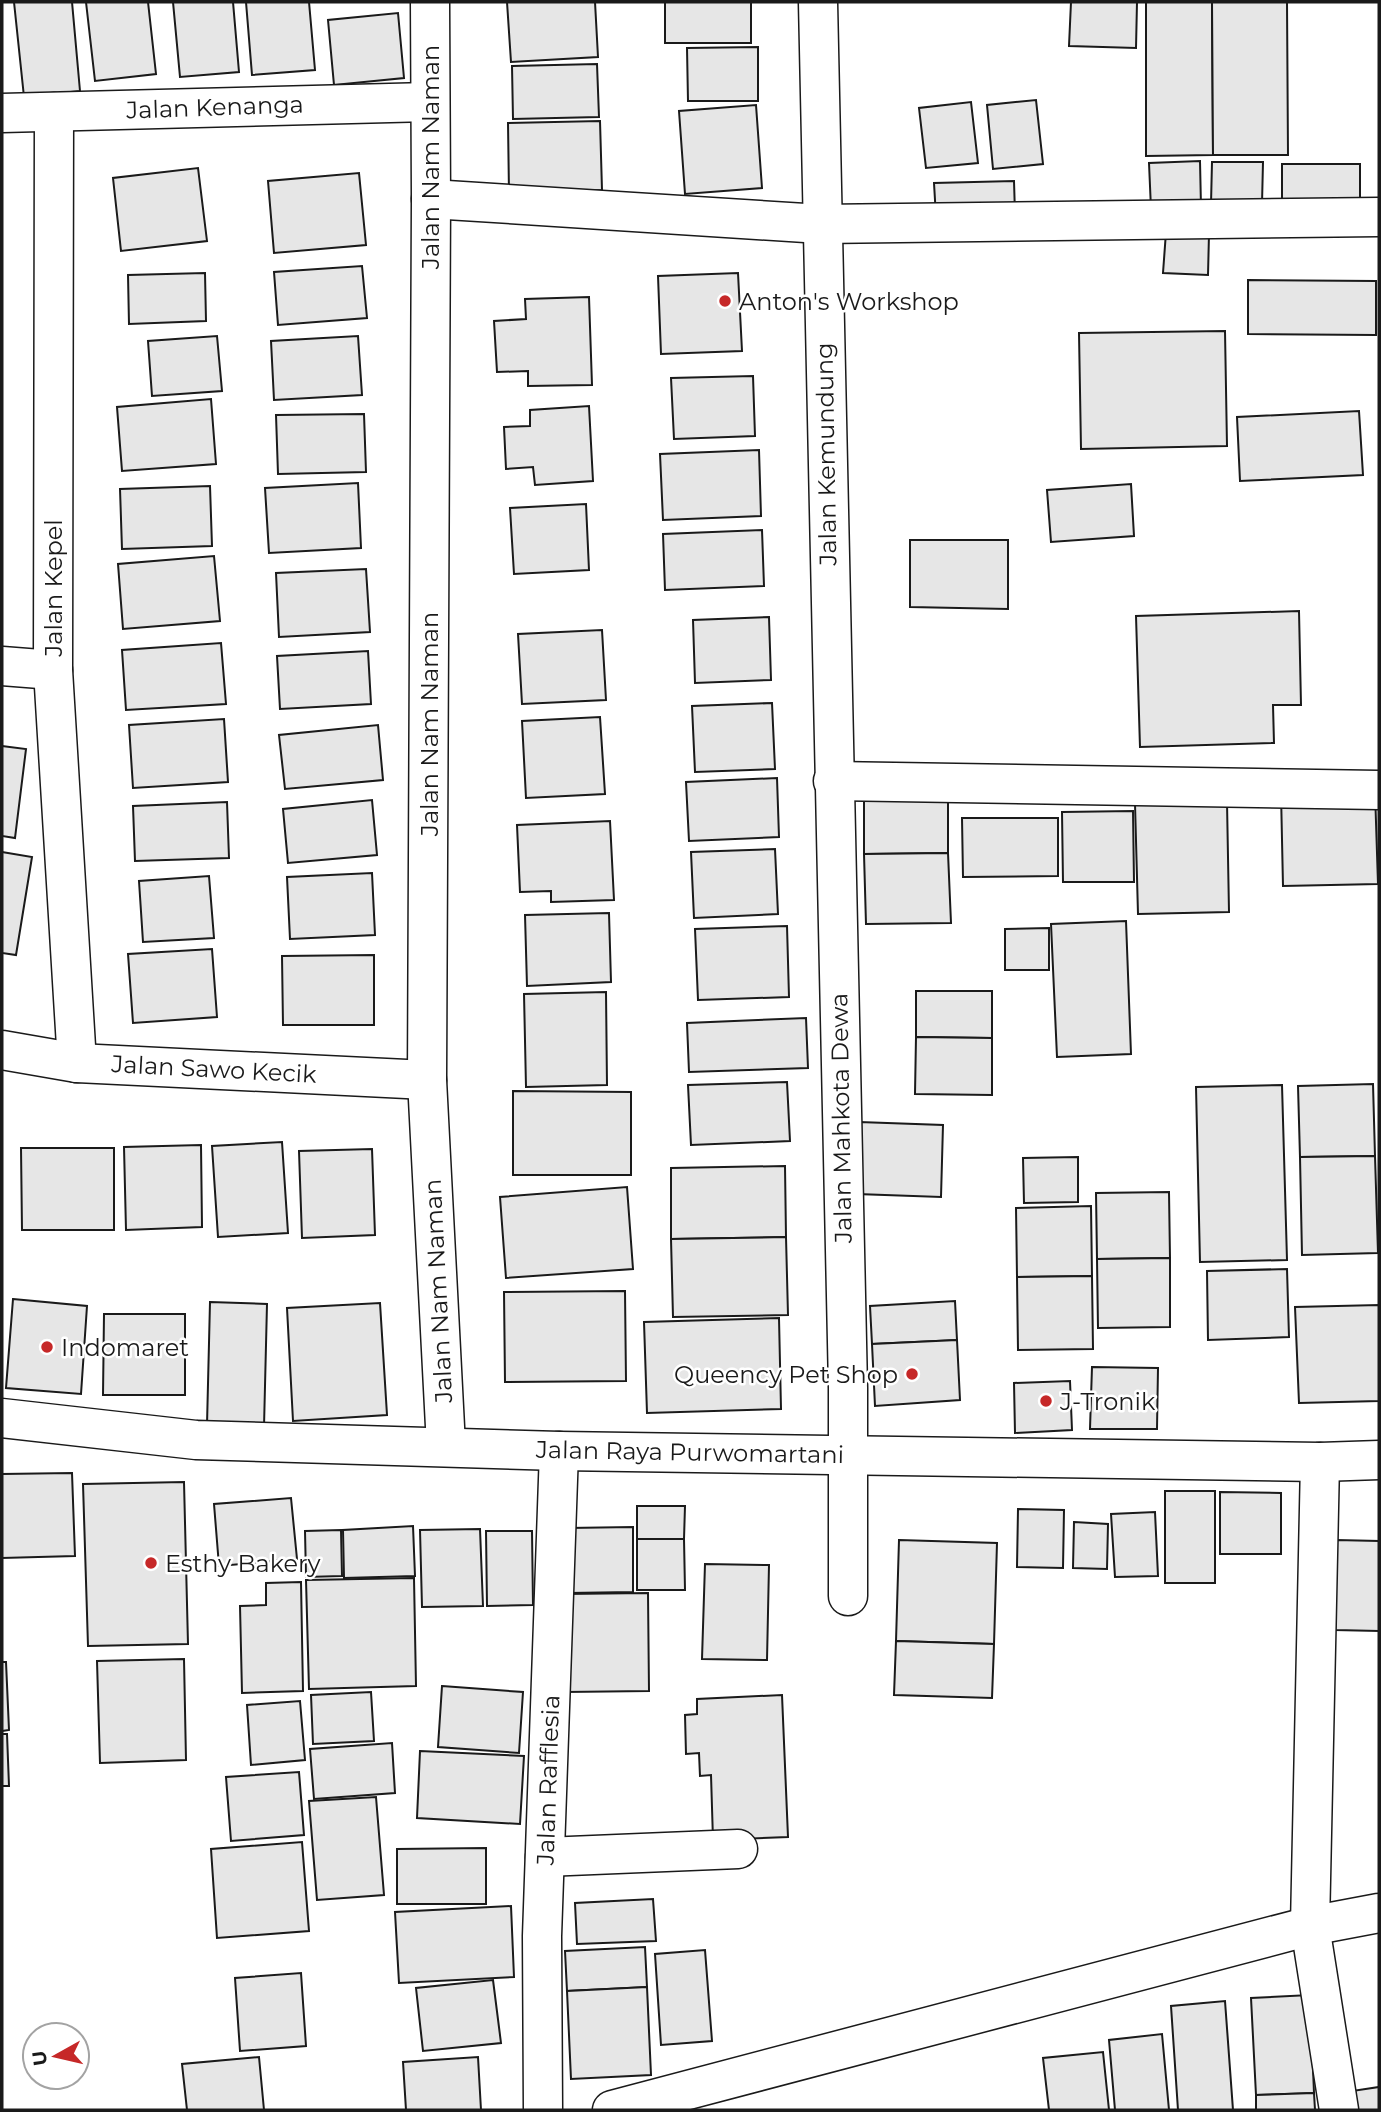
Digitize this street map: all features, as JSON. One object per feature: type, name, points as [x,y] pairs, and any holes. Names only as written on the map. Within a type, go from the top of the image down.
[{"type":"street","name":"Jalan Nam Naman","points":[[430,2],[427,1080],[446,1446]]},
{"type":"street","name":"Jalan Kemundung","points":[[818,2],[833,780]]},
{"type":"street","name":"Jalan Kenanga","points":[[2,113],[429,102]]},
{"type":"street","name":"Jalan Kepel","points":[[54,112],[53,670],[77,1062]]},
{"type":"street","points":[[431,200],[821,224],[1379,217]]},
{"type":"street","points":[[2,666],[53,670]]},
{"type":"street","points":[[833,780],[1379,790]]},
{"type":"street","name":"Jalan Mahkota Dewa","points":[[833,780],[849,1455],[848,1596]]},
{"type":"street","name":"Jalan Sawo Kecik","points":[[2,1050],[77,1062],[427,1080]]},
{"type":"street","name":"Jalan Raya Purwomartani","points":[[2,1418],[195,1440],[559,1451],[1320,1462],[1379,1460]]},
{"type":"street","name":"Jalan Rafflesia","points":[[543,2110],[542,1936],[559,1451]]},
{"type":"street","points":[[1320,1462],[1310,1926],[1339,2110]]},
{"type":"street","points":[[545,1857],[738,1849]]},
{"type":"street","points":[[612,2110],[1310,1926],[1379,1913]]},
{"type":"building","points":[[14,2],[72,2],[80,91],[24,97]]},
{"type":"building","points":[[86,2],[148,2],[156,74],[95,81]]},
{"type":"building","points":[[173,2],[233,2],[239,72],[180,77]]},
{"type":"building","points":[[246,2],[309,2],[315,70],[252,75]]},
{"type":"building","points":[[507,2],[595,2],[598,57],[511,62]]},
{"type":"building","points":[[665,2],[751,2],[751,43],[665,43]]},
{"type":"building","points":[[1071,2],[1137,2],[1136,48],[1069,46]]},
{"type":"building","points":[[1146,2],[1212,2],[1213,155],[1146,156]]},
{"type":"building","points":[[1212,2],[1287,2],[1288,155],[1213,155]]},
{"type":"building","points":[[398,13],[404,78],[334,85],[328,20]]},
{"type":"building","points":[[758,47],[758,101],[688,101],[687,48]]},
{"type":"building","points":[[597,64],[599,117],[513,119],[512,66]]},
{"type":"building","points":[[1036,100],[1043,164],[993,169],[987,105]]},
{"type":"building","points":[[971,102],[978,163],[926,168],[919,108]]},
{"type":"building","points":[[756,105],[762,188],[685,194],[679,111]]},
{"type":"building","points":[[600,121],[602,190],[509,193],[508,123]]},
{"type":"building","points":[[1200,161],[1201,207],[1151,209],[1149,163]]},
{"type":"building","points":[[1212,162],[1263,162],[1262,204],[1211,204]]},
{"type":"building","points":[[1282,164],[1360,164],[1360,200],[1282,200]]},
{"type":"building","points":[[198,168],[207,241],[121,251],[113,178]]},
{"type":"building","points":[[359,173],[366,245],[274,253],[268,181]]},
{"type":"building","points":[[1014,181],[1015,214],[936,217],[934,183]]},
{"type":"building","points":[[1166,232],[1209,234],[1208,275],[1163,273]]},
{"type":"building","points":[[362,266],[367,318],[278,325],[274,272]]},
{"type":"building","points":[[205,273],[206,321],[129,324],[128,275]]},
{"type":"building","points":[[738,273],[742,351],[661,354],[658,276]]},
{"type":"building","points":[[1248,280],[1376,281],[1376,335],[1248,334]]},
{"type":"building","points":[[589,297],[592,385],[528,386],[528,371],[497,372],[494,321],[526,319],[525,299]]},
{"type":"building","points":[[1225,331],[1227,446],[1081,449],[1079,333]]},
{"type":"building","points":[[217,336],[222,391],[152,396],[148,341]]},
{"type":"building","points":[[358,336],[362,395],[274,400],[271,341]]},
{"type":"building","points":[[753,376],[755,436],[674,439],[671,378]]},
{"type":"building","points":[[211,399],[216,464],[122,471],[117,407]]},
{"type":"building","points":[[589,406],[593,481],[535,485],[533,467],[506,469],[504,427],[530,426],[530,410]]},
{"type":"building","points":[[1359,411],[1363,475],[1240,481],[1237,417]]},
{"type":"building","points":[[364,414],[366,472],[278,474],[276,415]]},
{"type":"building","points":[[759,450],[761,516],[663,520],[660,454]]},
{"type":"building","points":[[358,483],[361,548],[269,553],[265,488]]},
{"type":"building","points":[[1131,484],[1134,536],[1051,542],[1047,490]]},
{"type":"building","points":[[210,486],[212,546],[122,549],[120,489]]},
{"type":"building","points":[[586,504],[589,570],[514,574],[510,508]]},
{"type":"building","points":[[762,530],[764,586],[665,590],[663,534]]},
{"type":"building","points":[[910,540],[1008,540],[1008,609],[910,607]]},
{"type":"building","points":[[214,556],[220,621],[123,629],[118,564]]},
{"type":"building","points":[[366,569],[370,632],[279,637],[276,573]]},
{"type":"building","points":[[1299,611],[1301,705],[1273,705],[1274,743],[1140,747],[1136,616]]},
{"type":"building","points":[[769,617],[771,680],[695,683],[693,620]]},
{"type":"building","points":[[602,630],[606,700],[522,704],[518,634]]},
{"type":"building","points":[[221,643],[226,704],[126,710],[122,650]]},
{"type":"building","points":[[368,651],[371,704],[280,709],[277,656]]},
{"type":"building","points":[[772,703],[775,769],[695,772],[692,706]]},
{"type":"building","points":[[600,717],[605,794],[526,798],[522,721]]},
{"type":"building","points":[[224,719],[228,782],[133,788],[129,725]]},
{"type":"building","points":[[378,725],[383,780],[285,789],[279,735]]},
{"type":"building","points":[[2,746],[26,749],[15,838],[2,836]]},
{"type":"building","points":[[777,778],[779,837],[689,841],[686,782]]},
{"type":"building","points":[[948,788],[948,853],[864,854],[864,790]]},
{"type":"building","points":[[1375,791],[1378,884],[1283,886],[1281,793]]},
{"type":"building","points":[[372,800],[377,855],[288,863],[283,809]]},
{"type":"building","points":[[227,802],[229,858],[135,861],[133,806]]},
{"type":"building","points":[[1227,802],[1229,912],[1138,914],[1135,804]]},
{"type":"building","points":[[1133,811],[1134,882],[1063,882],[1062,812]]},
{"type":"building","points":[[962,818],[1058,818],[1058,876],[963,877]]},
{"type":"building","points":[[610,821],[614,900],[551,902],[551,891],[520,892],[517,825]]},
{"type":"building","points":[[775,849],[778,914],[694,918],[691,852]]},
{"type":"building","points":[[2,852],[32,857],[16,955],[2,953]]},
{"type":"building","points":[[948,853],[951,923],[866,924],[864,854]]},
{"type":"building","points":[[372,873],[375,935],[290,939],[287,877]]},
{"type":"building","points":[[209,876],[214,938],[143,942],[139,881]]},
{"type":"building","points":[[609,913],[611,982],[527,986],[525,915]]},
{"type":"building","points":[[1126,921],[1131,1054],[1057,1057],[1051,924]]},
{"type":"building","points":[[787,926],[789,997],[698,1000],[695,929]]},
{"type":"building","points":[[1049,928],[1049,970],[1005,970],[1005,929]]},
{"type":"building","points":[[212,949],[217,1017],[133,1023],[128,954]]},
{"type":"building","points":[[374,955],[374,1025],[283,1025],[282,956]]},
{"type":"building","points":[[916,991],[992,991],[992,1038],[916,1037]]},
{"type":"building","points":[[606,992],[607,1085],[526,1087],[524,994]]},
{"type":"building","points":[[806,1018],[808,1068],[689,1072],[687,1023]]},
{"type":"building","points":[[916,1037],[992,1038],[992,1095],[915,1094]]},
{"type":"building","points":[[787,1082],[790,1141],[691,1145],[688,1085]]},
{"type":"building","points":[[1373,1084],[1375,1156],[1300,1157],[1298,1086]]},
{"type":"building","points":[[1282,1085],[1287,1260],[1200,1262],[1196,1087]]},
{"type":"building","points":[[513,1091],[631,1092],[631,1175],[513,1175]]},
{"type":"building","points":[[859,1122],[943,1125],[941,1197],[857,1194]]},
{"type":"building","points":[[282,1142],[288,1233],[218,1237],[212,1146]]},
{"type":"building","points":[[201,1145],[202,1227],[126,1230],[124,1147]]},
{"type":"building","points":[[21,1148],[114,1148],[114,1230],[22,1230]]},
{"type":"building","points":[[372,1149],[375,1235],[302,1238],[299,1151]]},
{"type":"building","points":[[1375,1156],[1378,1253],[1302,1255],[1300,1157]]},
{"type":"building","points":[[1078,1157],[1078,1202],[1024,1203],[1023,1158]]},
{"type":"building","points":[[785,1166],[786,1237],[671,1239],[671,1168]]},
{"type":"building","points":[[627,1187],[633,1269],[506,1278],[500,1197]]},
{"type":"building","points":[[1169,1192],[1170,1258],[1097,1259],[1096,1193]]},
{"type":"building","points":[[1091,1206],[1092,1276],[1017,1277],[1016,1208]]},
{"type":"building","points":[[786,1237],[788,1315],[673,1317],[671,1239]]},
{"type":"building","points":[[1170,1258],[1170,1327],[1098,1328],[1097,1259]]},
{"type":"building","points":[[1287,1269],[1289,1337],[1208,1340],[1207,1271]]},
{"type":"building","points":[[1092,1276],[1093,1349],[1018,1350],[1017,1277]]},
{"type":"building","points":[[625,1291],[626,1381],[505,1382],[504,1292]]},
{"type":"building","name":"Indomaret","points":[[13,1299],[87,1306],[81,1394],[6,1388]]},
{"type":"building","points":[[955,1301],[957,1340],[872,1344],[870,1306]]},
{"type":"building","points":[[210,1302],[267,1304],[264,1427],[207,1425]]},
{"type":"building","points":[[380,1303],[387,1415],[293,1421],[287,1308]]},
{"type":"building","points":[[1379,1305],[1379,1401],[1299,1403],[1295,1307]]},
{"type":"building","points":[[104,1314],[185,1314],[185,1395],[103,1395]]},
{"type":"building","points":[[779,1318],[781,1409],[647,1413],[644,1322]]},
{"type":"building","points":[[957,1340],[960,1400],[875,1406],[872,1344]]},
{"type":"building","points":[[1092,1367],[1158,1368],[1157,1429],[1090,1429]]},
{"type":"building","points":[[1070,1381],[1072,1430],[1015,1433],[1014,1383]]},
{"type":"building","points":[[72,1473],[75,1556],[2,1558],[2,1474]]},
{"type":"building","points":[[184,1482],[188,1644],[88,1646],[83,1484]]},
{"type":"building","points":[[1165,1491],[1215,1491],[1215,1583],[1165,1583]]},
{"type":"building","points":[[1220,1492],[1281,1493],[1281,1554],[1220,1554]]},
{"type":"building","points":[[291,1498],[297,1559],[219,1566],[214,1504]]},
{"type":"building","points":[[637,1506],[685,1506],[684,1539],[637,1539]]},
{"type":"building","points":[[1018,1509],[1064,1510],[1063,1568],[1017,1567]]},
{"type":"building","points":[[1155,1512],[1158,1576],[1115,1577],[1111,1514]]},
{"type":"building","points":[[1074,1522],[1108,1524],[1107,1569],[1073,1568]]},
{"type":"building","points":[[413,1526],[415,1576],[344,1578],[343,1530]]},
{"type":"building","points":[[633,1527],[633,1592],[568,1593],[568,1528]]},
{"type":"building","points":[[480,1529],[483,1606],[422,1607],[420,1530]]},
{"type":"building","points":[[341,1530],[342,1576],[306,1577],[305,1531]]},
{"type":"building","points":[[486,1531],[532,1531],[533,1605],[487,1606]]},
{"type":"building","points":[[637,1539],[684,1539],[685,1590],[637,1590]]},
{"type":"building","points":[[899,1540],[997,1543],[994,1644],[896,1641]]},
{"type":"building","points":[[1336,1540],[1379,1541],[1379,1631],[1335,1630]]},
{"type":"building","points":[[705,1564],[769,1565],[767,1660],[702,1659]]},
{"type":"building","points":[[414,1578],[416,1686],[309,1689],[306,1580]]},
{"type":"building","points":[[301,1582],[303,1691],[242,1693],[240,1606],[266,1605],[266,1583]]},
{"type":"building","points":[[648,1593],[649,1691],[565,1692],[564,1594]]},
{"type":"building","points":[[896,1641],[994,1644],[992,1698],[894,1695]]},
{"type":"building","points":[[184,1659],[186,1760],[100,1763],[97,1661]]},
{"type":"building","points":[[2,1662],[6,1662],[9,1730],[2,1731]]},
{"type":"building","points":[[442,1686],[523,1692],[519,1753],[438,1747]]},
{"type":"building","points":[[371,1692],[374,1741],[313,1744],[311,1695]]},
{"type":"building","points":[[782,1695],[788,1837],[713,1840],[711,1775],[700,1776],[699,1753],[686,1754],[685,1715],[697,1714],[697,1699]]},
{"type":"building","points":[[300,1701],[305,1760],[251,1765],[247,1705]]},
{"type":"building","points":[[2,1734],[7,1734],[9,1786],[2,1786]]},
{"type":"building","points":[[392,1743],[395,1793],[314,1799],[310,1749]]},
{"type":"building","points":[[420,1751],[524,1756],[520,1824],[417,1818]]},
{"type":"building","points":[[299,1772],[304,1835],[231,1841],[226,1777]]},
{"type":"building","points":[[376,1797],[384,1895],[317,1900],[309,1801]]},
{"type":"building","points":[[302,1842],[309,1931],[217,1938],[211,1849]]},
{"type":"building","points":[[486,1848],[486,1904],[397,1904],[397,1849]]},
{"type":"building","points":[[653,1899],[656,1941],[577,1944],[575,1903]]},
{"type":"building","points":[[511,1906],[514,1977],[399,1983],[395,1912]]},
{"type":"building","points":[[645,1947],[647,1987],[567,1991],[565,1951]]},
{"type":"building","points":[[705,1950],[712,2041],[661,2045],[655,1954]]},
{"type":"building","points":[[301,1973],[306,2046],[240,2051],[235,1978]]},
{"type":"building","points":[[493,1980],[501,2043],[423,2051],[416,1988]]},
{"type":"building","points":[[647,1987],[651,2075],[571,2079],[567,1991]]},
{"type":"building","points":[[1310,1995],[1314,2093],[1256,2095],[1251,1998]]},
{"type":"building","points":[[1225,2001],[1233,2110],[1178,2110],[1171,2006]]},
{"type":"building","points":[[1162,2034],[1169,2110],[1115,2110],[1109,2040]]},
{"type":"building","points":[[1103,2052],[1109,2110],[1049,2110],[1043,2058]]},
{"type":"building","points":[[259,2057],[264,2110],[187,2110],[182,2064]]},
{"type":"building","points":[[478,2057],[481,2110],[406,2110],[403,2062]]},
{"type":"building","points":[[1379,2087],[1379,2110],[1355,2110],[1352,2091]]},
{"type":"building","points":[[1314,2093],[1315,2110],[1256,2110],[1256,2095]]},
{"type":"place","name":"Anton's Workshop","points":[[725,301]]},
{"type":"place","name":"Indomaret","points":[[47,1347]]},
{"type":"place","name":"Queency Pet Shop","points":[[912,1374]]},
{"type":"place","name":"J-Tronik","points":[[1046,1401]]},
{"type":"place","name":"Esthy Bakery","points":[[151,1563]]}]
